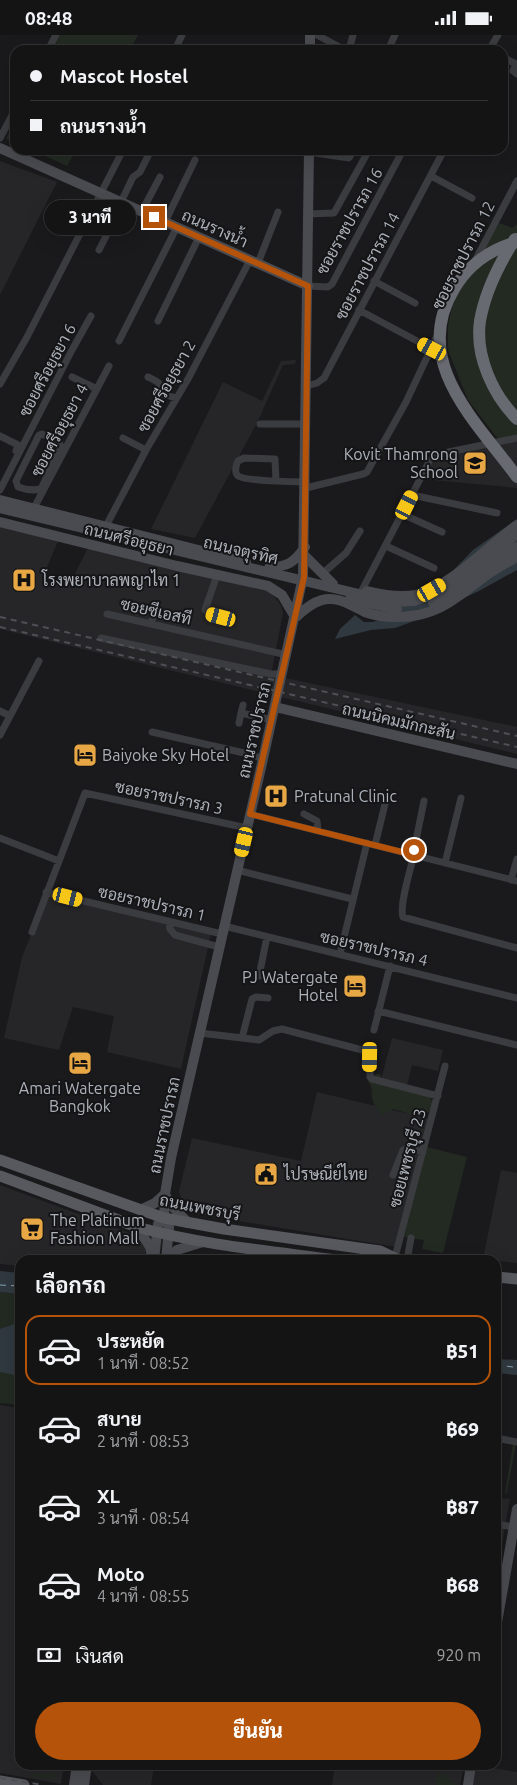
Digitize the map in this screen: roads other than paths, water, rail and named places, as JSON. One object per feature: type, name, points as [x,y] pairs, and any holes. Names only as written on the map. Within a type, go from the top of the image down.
[{"type":"highway","points":[[517,236],[499,265],[488,295],[480,321],[480,338],[483,357],[490,379],[499,397],[517,419]]},
{"type":"highway","points":[[517,242],[499,247],[483,258],[459,281],[448,299],[443,315],[440,346],[447,378],[457,396],[517,477]]},
{"type":"main road","name":"ถนนรางน้ำ","points":[[11,155],[142,211],[308,286]]},
{"type":"main road","name":"ถนนราชปรารภ","points":[[153,1231],[169,1227],[164,1218],[165,1194],[171,1158],[304,577],[309,155]]},
{"type":"main road","name":"ถนนศรีอยุธยา","points":[[0,500],[304,577]]},
{"type":"main road","name":"ถนนจตุรทิศ","points":[[0,508],[392,602],[414,601],[440,592],[517,534]]},
{"type":"main road","name":"ถนนจตุรทิศ","points":[[0,515],[390,609],[420,607],[445,597],[491,563],[517,547]]},
{"type":"main road","name":"ถนนศรีอยุธยา","points":[[0,522],[219,576],[268,586],[282,595],[296,617]]},
{"type":"main road","points":[[304,577],[392,596],[417,595],[437,586],[517,525]]},
{"type":"main road","points":[[269,568],[284,567],[305,551],[322,574],[333,584]]},
{"type":"main road","points":[[296,617],[305,608],[324,598],[343,601],[365,612],[379,616],[416,616],[441,608],[497,568],[517,557]]},
{"type":"main road","points":[[219,576],[232,573],[234,570],[234,562],[230,558]]},
{"type":"main road","points":[[377,593],[368,601],[371,610],[379,616]]},
{"type":"main road","name":"ถนนนิคมมักกะสัน","points":[[276,705],[517,758]]},
{"type":"main road","name":"ถนนนิคมมักกะสัน","points":[[276,705],[517,764]]},
{"type":"main road","name":"ถนนเพชรบุรี","points":[[0,1160],[164,1218],[219,1229],[380,1251],[388,1255]]},
{"type":"main road","name":"ถนนเพชรบุรี","points":[[0,1176],[153,1231],[204,1242],[290,1255]]},
{"type":"main road","points":[[140,1210],[155,1203],[165,1194],[174,1208],[188,1223]]},
{"type":"main road","points":[[108,1198],[110,1201],[149,1215],[152,1221],[153,1255]]},
{"type":"main road","points":[[217,1244],[219,1229]]},
{"type":"main road","points":[[152,1255],[150,1247],[153,1231]]},
{"type":"main road","points":[[153,1231],[164,1255]]},
{"type":"main road","points":[[171,1255],[180,1248],[204,1242]]},
{"type":"main road","points":[[501,1277],[517,1279]]},
{"type":"main road","points":[[501,1600],[517,1509]]},
{"type":"main road","points":[[74,1785],[76,1770]]},
{"type":"main road","points":[[84,1785],[86,1770]]},
{"type":"main road","points":[[468,1785],[471,1770]]},
{"type":"main road","points":[[0,1781],[24,1785]]},
{"type":"street","points":[[318,35],[336,45]]},
{"type":"street","points":[[508,60],[516,64],[513,71],[517,74]]},
{"type":"street","points":[[0,138],[10,119]]},
{"type":"street","points":[[0,384],[27,337],[120,155]]},
{"type":"street","points":[[99,250],[133,177],[140,172],[148,155]]},
{"type":"street","points":[[332,155],[349,158],[351,155]]},
{"type":"street","points":[[308,214],[330,215],[334,213],[366,155]]},
{"type":"street","name":"ซอยราชปรารภ 16","points":[[308,286],[328,287],[332,284],[400,155]]},
{"type":"street","name":"ซอยราชปรารภ 14","points":[[307,386],[317,383],[324,378],[442,155]]},
{"type":"street","points":[[165,222],[195,160]]},
{"type":"street","points":[[431,176],[472,198]]},
{"type":"street","points":[[142,211],[160,177]]},
{"type":"street","name":"ซอยราชปรารภ 12","points":[[276,481],[275,459],[244,458],[238,461],[236,473],[241,477],[306,485],[367,472],[402,410],[517,181]]},
{"type":"street","name":"ซอยศรีอยุธยา 2","points":[[106,526],[146,450],[254,262],[278,212]]},
{"type":"street","points":[[119,341],[178,227]]},
{"type":"street","points":[[158,321],[199,237]]},
{"type":"street","points":[[374,281],[415,303]]},
{"type":"street","points":[[359,310],[432,349]]},
{"type":"street","name":"ซอยศรีอยุธยา 6","points":[[0,490],[91,316]]},
{"type":"street","name":"ซอยศรีอยุธยา 4","points":[[34,508],[109,366]]},
{"type":"street","points":[[72,377],[97,389]]},
{"type":"street","points":[[148,377],[160,383],[163,389],[163,394],[148,423]]},
{"type":"street","points":[[163,394],[176,398]]},
{"type":"street","points":[[260,424],[306,424]]},
{"type":"street","points":[[41,434],[49,436],[60,444],[41,489],[32,491],[16,484],[25,461],[41,434]]},
{"type":"street","points":[[0,436],[18,445],[0,483]]},
{"type":"street","points":[[123,438],[146,450]]},
{"type":"street","points":[[362,590],[426,467],[434,456],[517,438]]},
{"type":"street","points":[[16,459],[25,461]]},
{"type":"street","points":[[412,495],[497,513]]},
{"type":"street","points":[[402,514],[442,532]]},
{"type":"street","points":[[322,574],[346,553],[360,531]]},
{"type":"street","points":[[386,547],[434,568]]},
{"type":"street","points":[[219,576],[206,610],[232,620]]},
{"type":"street","points":[[151,624],[156,607]]},
{"type":"street","name":"ซอยซีเอสที","points":[[107,614],[287,655]]},
{"type":"street","points":[[101,638],[251,670],[282,674]]},
{"type":"street","points":[[0,735],[39,661]]},
{"type":"street","points":[[239,723],[243,705]]},
{"type":"street","points":[[0,711],[10,716]]},
{"type":"street","points":[[241,713],[272,720]]},
{"type":"street","points":[[152,732],[253,755],[263,759]]},
{"type":"street","name":"ซอยราชปรารภ 3","points":[[59,861],[86,793],[247,828]]},
{"type":"street","points":[[445,863],[461,798]]},
{"type":"street","points":[[375,845],[386,800]]},
{"type":"street","points":[[424,801],[412,854],[404,899],[403,917],[517,947]]},
{"type":"street","points":[[250,814],[514,880],[517,859]]},
{"type":"street","points":[[304,815],[317,821],[318,831]]},
{"type":"street","points":[[0,838],[59,861],[32,932]]},
{"type":"street","points":[[340,954],[366,843]]},
{"type":"street","points":[[237,870],[352,899]]},
{"type":"street","name":"ซอยราชปรารภ 1","points":[[46,892],[169,921],[223,930]]},
{"type":"street","points":[[169,921],[170,929],[175,935],[219,947]]},
{"type":"street","name":"ซอยราชปรารภ 4","points":[[223,930],[267,937],[517,998]]},
{"type":"street","points":[[259,976],[267,937]]},
{"type":"street","points":[[374,1030],[390,966]]},
{"type":"street","points":[[242,1038],[252,999],[256,997],[268,998]]},
{"type":"street","points":[[378,1011],[517,1045]]},
{"type":"street","points":[[200,1033],[259,1040],[273,1031],[282,1029],[366,1051],[370,1053],[370,1077],[372,1079],[438,1096]]},
{"type":"street","name":"ซอยเพชรบุรี 23","points":[[398,1255],[445,1066]]},
{"type":"street","points":[[393,1175],[403,1150],[410,1149],[423,1152]]},
{"type":"street","points":[[408,1255],[411,1237]]},
{"type":"street","points":[[501,1439],[517,1442]]},
{"type":"street","points":[[501,1525],[514,1527]]},
{"type":"railway","points":[[0,617],[517,736]]},
{"type":"railway","points":[[0,627],[517,747]]},
{"type":"railway","points":[[0,1778],[43,1785]]},
{"type":"place","name":"Kovit Thamrong School","points":[[475,463]]},
{"type":"place","name":"โรงพยาบาลพญาไท 1","points":[[24,580]]},
{"type":"place","name":"Baiyoke Sky Hotel","points":[[85,755]]},
{"type":"place","name":"Pratunal Clinic","points":[[276,796]]},
{"type":"place","name":"PJ Watergate Hotel","points":[[355,986]]},
{"type":"place","name":"Amari Watergate Bangkok","points":[[80,1063]]},
{"type":"place","name":"ไปรษณีย์ไทย","points":[[266,1174]]},
{"type":"place","name":"The Platinum Fashion Mall","points":[[32,1229]]}]
